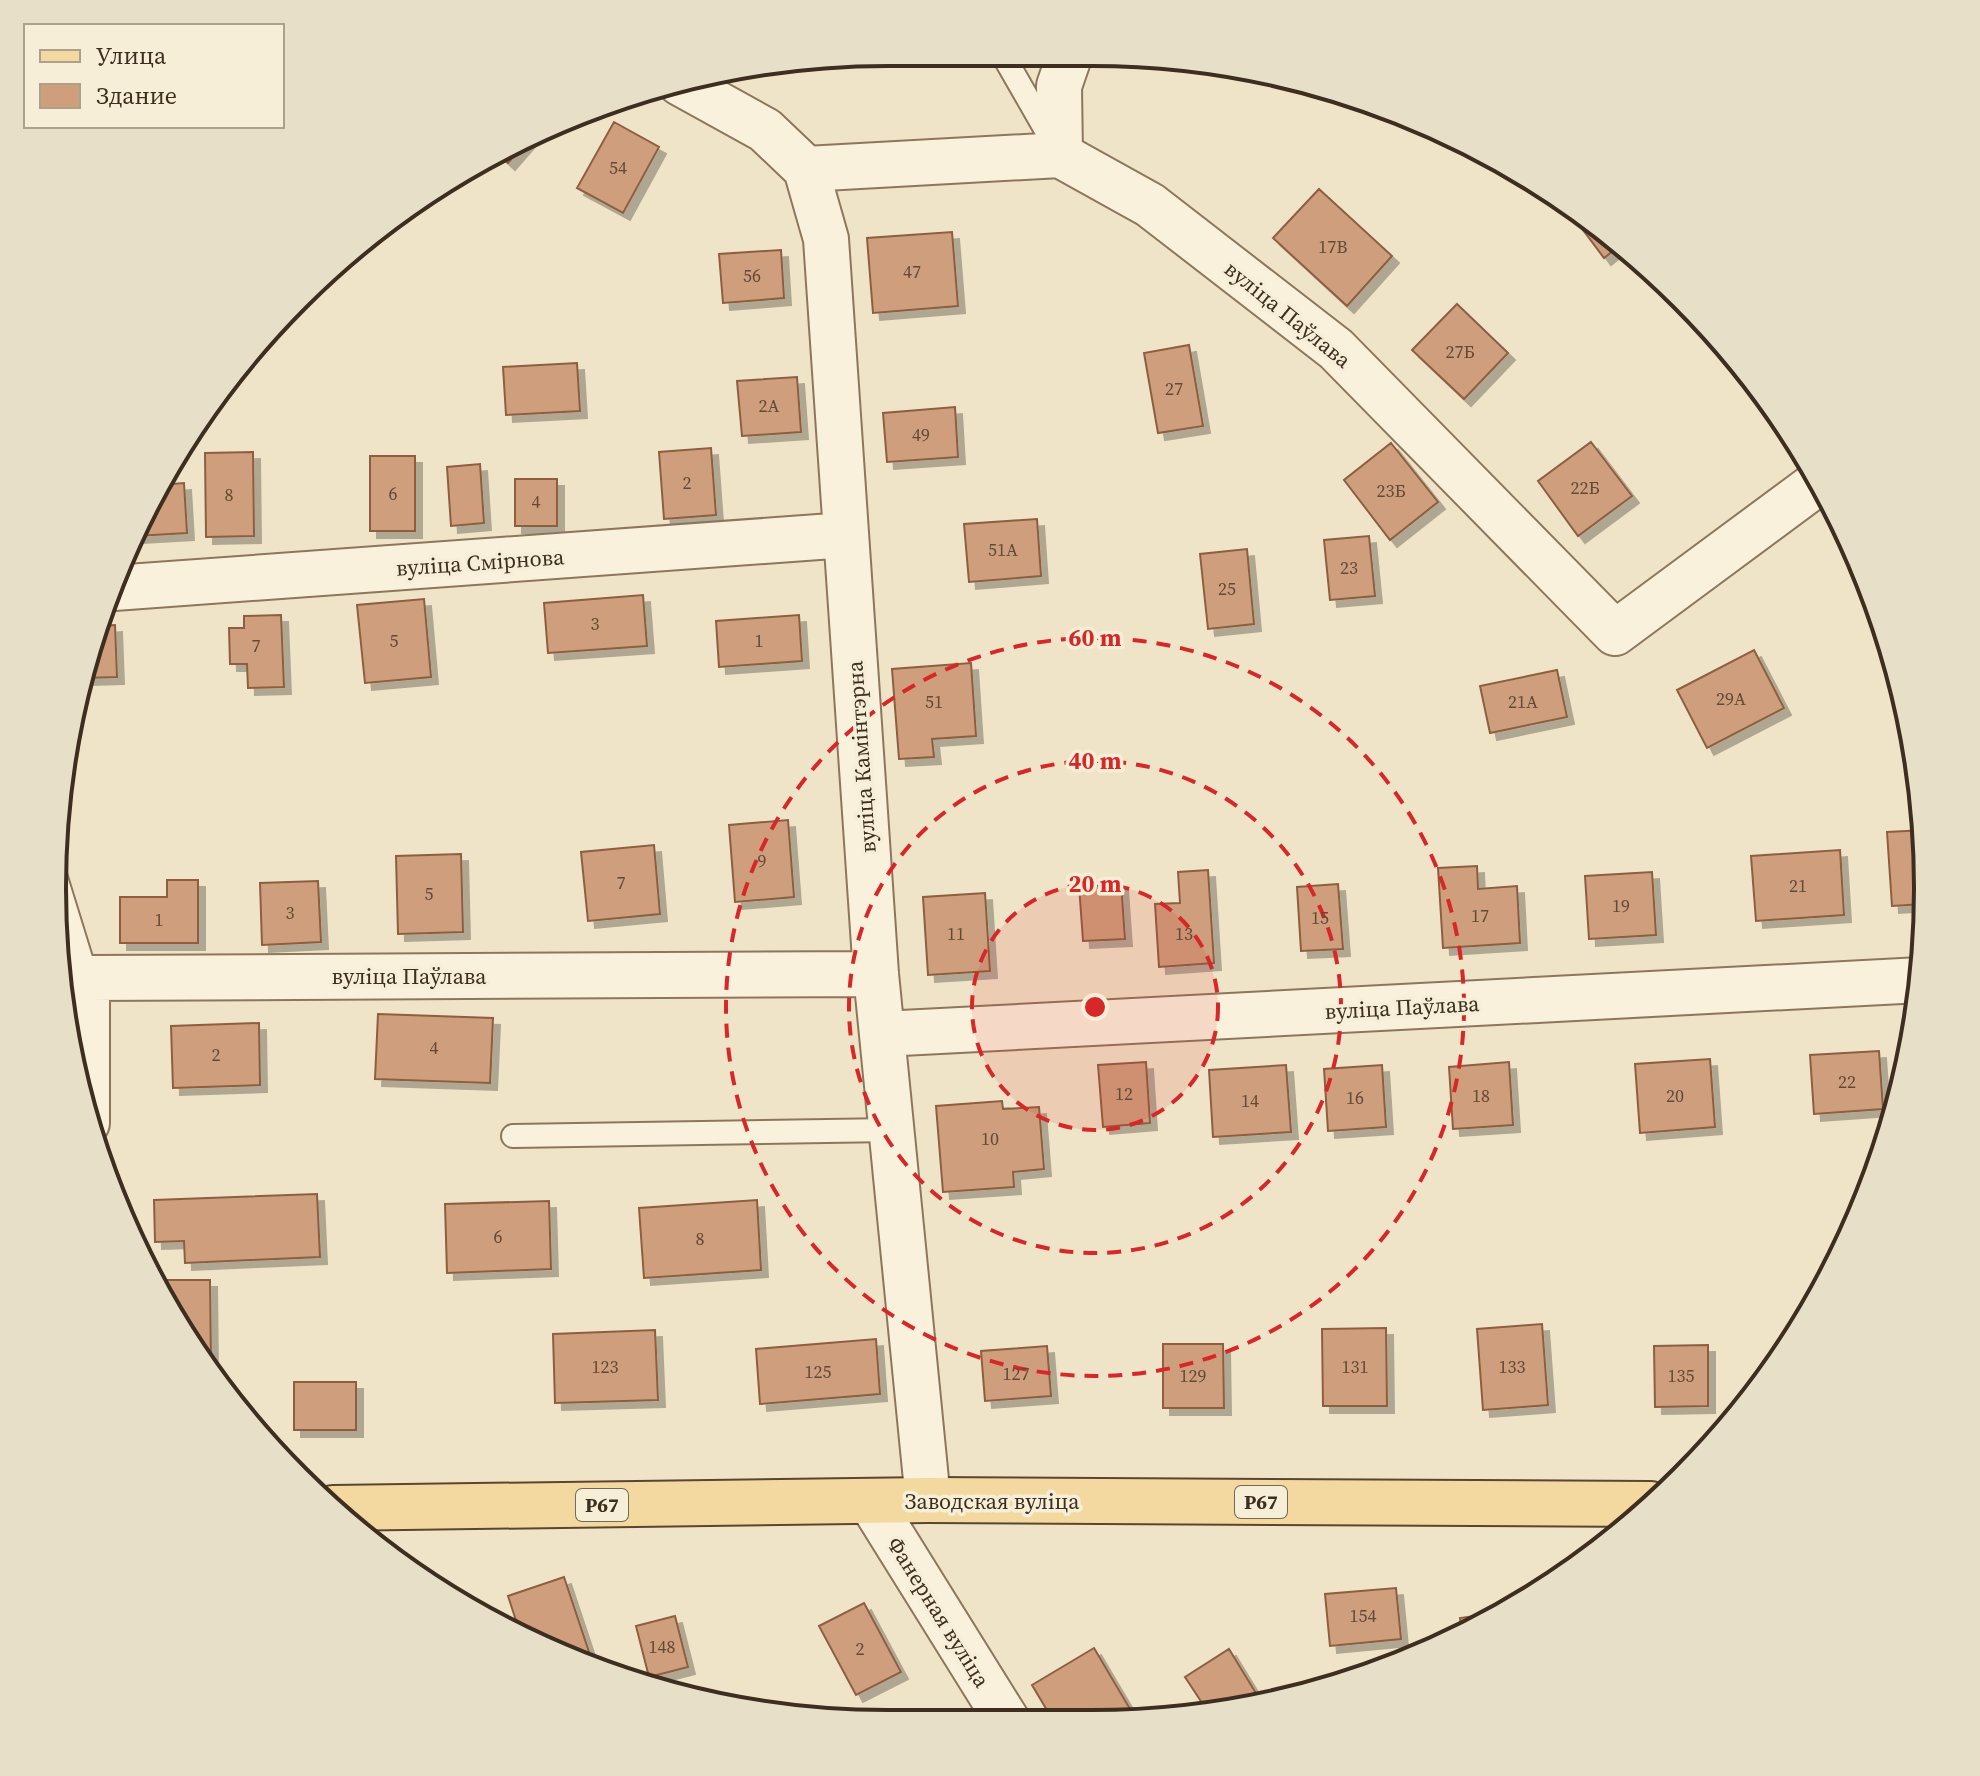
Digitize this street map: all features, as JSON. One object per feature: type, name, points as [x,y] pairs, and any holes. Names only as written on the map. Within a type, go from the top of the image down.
[{"type":"main road","name":"Заводская вуліца","points":[[348,1508],[928,1500],[1636,1504]]},
{"type":"street","points":[[693,90],[765,130],[806,169],[1060,155],[1059,86],[1066,66]]},
{"type":"street","name":"вуліца Паўлава","points":[[1060,155],[1150,205],[1336,349],[1615,633],[1810,489]]},
{"type":"street","name":"вуліца Камінтэрна","points":[[806,169],[826,239],[876,974],[928,1500]]},
{"type":"street","name":"вуліца Смірнова","points":[[124,587],[846,535]]},
{"type":"street","name":"вуліца Паўлава","points":[[87,978],[876,974]]},
{"type":"street","points":[[87,978],[87,1070]]},
{"type":"street","name":"вуліца Паўлава","points":[[882,1034],[1908,981]]},
{"type":"street","name":"Фанерная вуліца","points":[[871,1502],[1001,1710]]},
{"type":"lane","points":[[1009,66],[1060,155]]},
{"type":"lane","points":[[67,913],[87,978]]},
{"type":"lane","points":[[513,1136],[891,1130]]},
{"type":"building","points":[[614,122],[659,147],[623,213],[577,188]]},
{"type":"building","points":[[1319,189],[1392,256],[1347,306],[1273,238]]},
{"type":"building","points":[[1582,229],[1612,252],[1604,258]]},
{"type":"building","points":[[952,232],[958,306],[873,313],[867,238]]},
{"type":"building","points":[[781,250],[784,298],[723,303],[719,254]]},
{"type":"building","points":[[1457,304],[1508,353],[1464,399],[1412,350]]},
{"type":"building","points":[[1189,345],[1203,426],[1158,433],[1144,353]]},
{"type":"building","points":[[577,363],[580,411],[506,415],[503,367]]},
{"type":"building","points":[[797,377],[801,432],[742,436],[737,381]]},
{"type":"building","points":[[955,407],[958,457],[887,462],[883,413]]},
{"type":"building","points":[[1591,442],[1632,496],[1578,536],[1538,481]]},
{"type":"building","points":[[1391,443],[1438,502],[1390,540],[1344,480]]},
{"type":"building","points":[[711,448],[716,515],[664,519],[659,452]]},
{"type":"building","points":[[253,452],[254,536],[206,537],[205,453]]},
{"type":"building","points":[[370,456],[415,456],[415,531],[370,531]]},
{"type":"building","points":[[480,464],[484,523],[451,526],[447,467]]},
{"type":"building","points":[[515,479],[557,479],[557,526],[515,526]]},
{"type":"building","points":[[184,483],[187,533],[146,535],[151,524],[172,484]]},
{"type":"building","points":[[1037,519],[1041,576],[969,582],[964,524]]},
{"type":"building","points":[[1369,536],[1375,596],[1330,600],[1324,540]]},
{"type":"building","points":[[1247,549],[1254,624],[1208,629],[1200,554]]},
{"type":"building","points":[[643,595],[647,646],[548,653],[544,603]]},
{"type":"building","points":[[424,599],[431,677],[365,683],[357,605]]},
{"type":"building","points":[[281,615],[284,687],[248,688],[247,664],[230,664],[229,628],[244,628],[244,616]]},
{"type":"building","points":[[799,615],[802,661],[719,667],[716,621]]},
{"type":"building","points":[[110,625],[115,625],[117,677],[93,678],[94,675]]},
{"type":"building","points":[[1754,650],[1784,708],[1707,748],[1677,690]]},
{"type":"building","points":[[971,663],[976,736],[932,739],[934,757],[899,759],[892,669]]},
{"type":"building","points":[[1557,670],[1567,717],[1490,733],[1480,686]]},
{"type":"building","points":[[788,820],[794,897],[735,902],[729,825]]},
{"type":"building","points":[[1912,831],[1913,905],[1892,906],[1887,832]]},
{"type":"building","points":[[654,845],[660,914],[588,921],[581,852]]},
{"type":"building","points":[[1840,850],[1844,915],[1756,921],[1751,856]]},
{"type":"building","points":[[461,854],[463,932],[398,934],[396,856]]},
{"type":"building","points":[[1477,866],[1478,889],[1517,886],[1520,943],[1443,948],[1438,868]]},
{"type":"building","points":[[1208,870],[1214,963],[1159,967],[1155,904],[1180,903],[1178,872]]},
{"type":"building","points":[[1652,872],[1656,935],[1589,939],[1585,876]]},
{"type":"building","points":[[167,880],[198,880],[198,943],[120,943],[120,897],[167,897]]},
{"type":"building","points":[[318,881],[321,942],[262,945],[260,883]]},
{"type":"building","points":[[1121,883],[1125,939],[1083,941],[1079,885]]},
{"type":"building","points":[[1338,884],[1343,949],[1301,951],[1297,887]]},
{"type":"building","points":[[985,893],[990,971],[928,975],[923,897]]},
{"type":"building","points":[[378,1014],[493,1018],[490,1083],[375,1079]]},
{"type":"building","points":[[259,1023],[260,1085],[173,1088],[171,1026]]},
{"type":"building","points":[[1879,1051],[1883,1109],[1814,1114],[1810,1055]]},
{"type":"building","points":[[1710,1059],[1715,1127],[1640,1133],[1635,1064]]},
{"type":"building","points":[[1146,1062],[1150,1123],[1103,1127],[1098,1065]]},
{"type":"building","points":[[1509,1062],[1513,1125],[1453,1129],[1449,1067]]},
{"type":"building","points":[[1286,1065],[1291,1132],[1213,1137],[1209,1070]]},
{"type":"building","points":[[1382,1065],[1386,1127],[1328,1131],[1324,1069]]},
{"type":"building","points":[[1002,1101],[1003,1109],[1039,1107],[1044,1169],[1013,1172],[1014,1187],[943,1192],[936,1106]]},
{"type":"building","points":[[317,1194],[320,1257],[185,1263],[184,1241],[155,1242],[154,1200]]},
{"type":"building","points":[[757,1200],[761,1270],[644,1278],[639,1208]]},
{"type":"building","points":[[549,1201],[551,1269],[447,1273],[445,1204]]},
{"type":"building","points":[[166,1280],[210,1280],[211,1353]]},
{"type":"building","points":[[1542,1324],[1548,1405],[1483,1410],[1477,1329]]},
{"type":"building","points":[[1386,1328],[1387,1406],[1323,1406],[1322,1329]]},
{"type":"building","points":[[655,1330],[658,1400],[555,1403],[553,1334]]},
{"type":"building","points":[[876,1339],[880,1394],[760,1404],[756,1349]]},
{"type":"building","points":[[1163,1344],[1223,1344],[1224,1408],[1163,1408]]},
{"type":"building","points":[[1708,1345],[1708,1406],[1655,1407],[1654,1346]]},
{"type":"building","points":[[1047,1346],[1051,1396],[985,1401],[981,1351]]},
{"type":"building","points":[[294,1382],[356,1382],[356,1430],[294,1430]]},
{"type":"building","points":[[564,1577],[589,1653],[516,1621],[508,1596]]},
{"type":"building","points":[[1396,1588],[1401,1639],[1330,1646],[1325,1594]]},
{"type":"building","points":[[864,1603],[901,1672],[856,1695],[819,1626]]},
{"type":"building","points":[[675,1616],[688,1667],[655,1676],[648,1674],[636,1626]]},
{"type":"building","points":[[1094,1648],[1130,1709],[1047,1710],[1032,1685]]},
{"type":"building","points":[[1229,1649],[1256,1693],[1202,1703],[1185,1677]]}]
